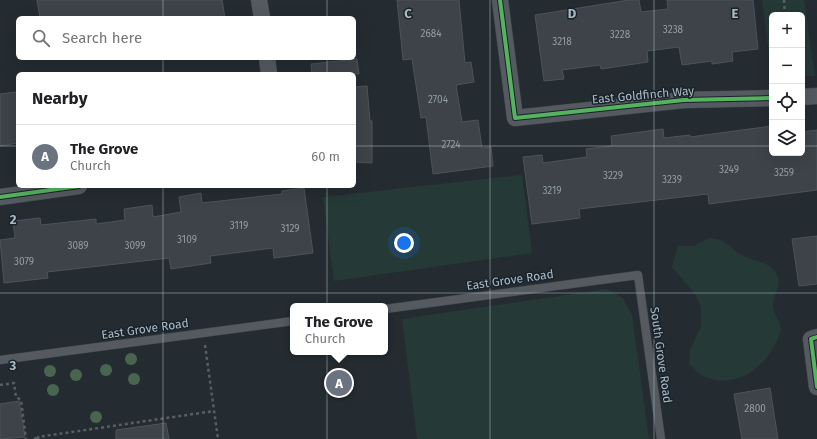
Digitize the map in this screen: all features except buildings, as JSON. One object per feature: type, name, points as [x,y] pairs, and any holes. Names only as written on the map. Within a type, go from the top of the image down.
[{"type":"street","points":[[259,0],[262,16]]},
{"type":"street","name":"East Goldfinch Way","points":[[500,0],[516,118],[684,100],[769,98]]},
{"type":"street","points":[[267,60],[269,72]]},
{"type":"street","points":[[805,97],[817,96]]},
{"type":"street","points":[[0,197],[65,188]]},
{"type":"street","points":[[814,338],[817,387]]},
{"type":"lane","name":"East Grove Road","points":[[388,309],[638,275]]},
{"type":"lane","name":"South Grove Road","points":[[638,275],[661,439]]},
{"type":"lane","name":"East Grove Road","points":[[0,360],[290,321]]},
{"type":"path","points":[[784,0],[785,12]]},
{"type":"path","points":[[203,333],[218,439]]},
{"type":"path","points":[[0,385],[14,383],[16,397],[21,400],[26,439]]},
{"type":"path","points":[[34,439],[214,411]]},
{"type":"green space","points":[[762,0],[804,0],[815,76],[805,76],[805,12],[769,12],[769,55]]},
{"type":"green space","points":[[522,175],[532,253],[334,281],[323,197]]},
{"type":"green space","points":[[709,238],[721,241],[741,255],[771,267],[777,275],[779,283],[773,307],[781,329],[779,336],[762,363],[744,376],[735,379],[714,380],[703,376],[689,364],[690,350],[701,326],[701,307],[695,294],[672,267],[678,246],[694,246]]},
{"type":"green space","points":[[606,289],[623,298],[632,315],[649,439],[417,439],[402,319]]},
{"type":"cycle path","points":[[500,0],[515,118],[684,100],[769,98]]},
{"type":"cycle path","points":[[0,197],[65,188]]},
{"type":"cycle path","points":[[817,337],[811,339],[817,387]]},
{"type":"place","name":"The Grove","points":[[339,383]]}]
